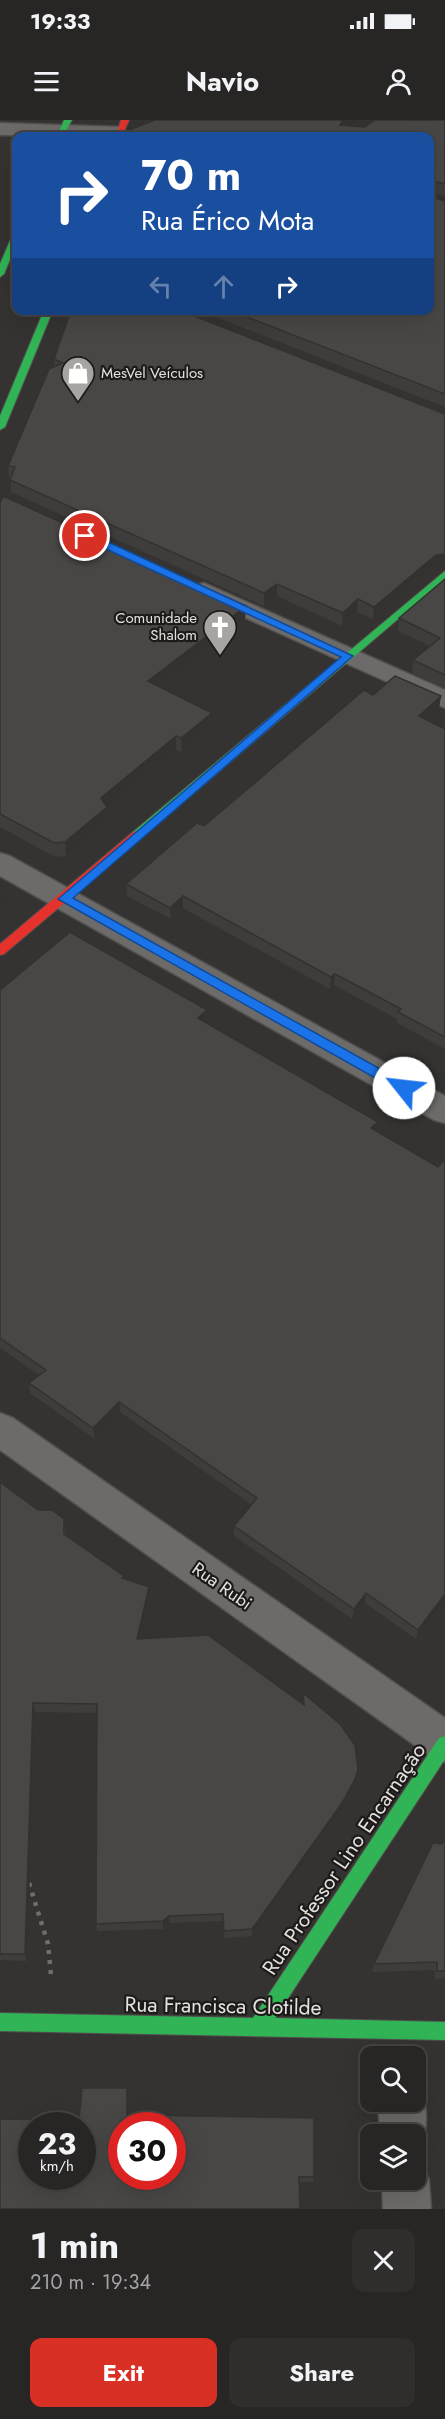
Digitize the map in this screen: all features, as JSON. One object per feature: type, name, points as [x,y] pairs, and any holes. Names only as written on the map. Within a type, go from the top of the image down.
[{"type":"street","points":[[0,129],[121,130]]},
{"type":"street","points":[[0,274],[12,246]]},
{"type":"street","points":[[0,428],[47,315]]},
{"type":"street","points":[[0,951],[445,574]]},
{"type":"street","points":[[186,582],[445,700]]},
{"type":"street","points":[[0,863],[445,1111]]},
{"type":"street","name":"Rua Rubi","points":[[0,1429],[445,1743]]},
{"type":"street","name":"Rua Professor Lino Encarnação","points":[[258,2027],[445,1743]]},
{"type":"street","name":"Rua Francisca Clotilde","points":[[0,2022],[258,2027],[398,2043],[445,2031]]},
{"type":"street","points":[[406,2190],[407,2209]]},
{"type":"path","points":[[27,1877],[48,1944],[56,2023]]},
{"type":"building","points":[[155,120],[343,120],[340,125],[365,127],[375,120],[445,120],[445,184],[434,181],[434,132],[124,132]]},
{"type":"building","points":[[434,198],[445,201],[445,394],[242,315],[434,315]]},
{"type":"building","points":[[69,315],[192,315],[445,414],[445,554],[436,555],[374,607],[358,599],[343,613],[277,584],[264,593],[10,480],[15,467],[8,466],[49,369],[63,363],[54,359]]},
{"type":"building","points":[[3,496],[246,606],[148,681],[212,713],[181,738],[176,736],[101,798],[107,807],[65,842],[54,843],[0,814],[0,503]]},
{"type":"building","points":[[445,579],[445,675],[413,660],[440,638],[399,618]]},
{"type":"building","points":[[395,676],[441,696],[419,716],[445,729],[445,1037],[398,1012],[401,1009],[335,974],[331,977],[183,896],[170,908],[126,884],[197,823],[204,826],[364,690],[373,695]]},
{"type":"building","points":[[70,932],[207,1010],[198,1018],[378,1122],[371,1128],[438,1167],[445,1159],[445,1594],[418,1630],[366,1593],[354,1609],[234,1526],[257,1498],[119,1402],[93,1428],[29,1383],[46,1370],[0,1338],[0,990]]},
{"type":"building","points":[[0,1482],[38,1510],[52,1510],[64,1519],[64,1534],[124,1576],[122,1578],[149,1587],[137,1639],[208,1635],[304,1705],[303,1693],[340,1724],[355,1745],[358,1770],[342,1803],[252,1929],[224,1931],[223,1914],[169,1916],[163,1921],[96,1924],[97,1704],[33,1703],[25,1954],[0,1954]]},
{"type":"building","points":[[445,1838],[445,1971],[437,1971],[437,1962],[374,1964],[433,1843],[442,1844]]},
{"type":"building","points":[[82,2088],[127,2088],[127,2112],[108,2112],[108,2190],[186,2190],[186,2116],[314,2118],[314,2177],[299,2177],[300,2209],[0,2209],[0,2119],[18,2119],[18,2190],[96,2190],[96,2112],[80,2112]]},
{"type":"traffic: fast","points":[[62,132],[68,120]]},
{"type":"traffic: fast","points":[[0,274],[12,246]]},
{"type":"traffic: fast","points":[[0,427],[47,315]]},
{"type":"traffic: fast","points":[[137,835],[445,574]]},
{"type":"traffic: fast","points":[[258,2027],[445,1744]]},
{"type":"traffic: fast","points":[[0,2022],[445,2031]]},
{"type":"traffic: jam","points":[[120,132],[125,120]]},
{"type":"traffic: jam","points":[[0,951],[137,835]]},
{"type":"place","name":"MesVel Veículos","points":[[78,402]]},
{"type":"place","name":"Comunidade Shalom","points":[[220,656]]},
{"type":"route","points":[[85,536],[348,656],[64,899],[404,1088]]}]
